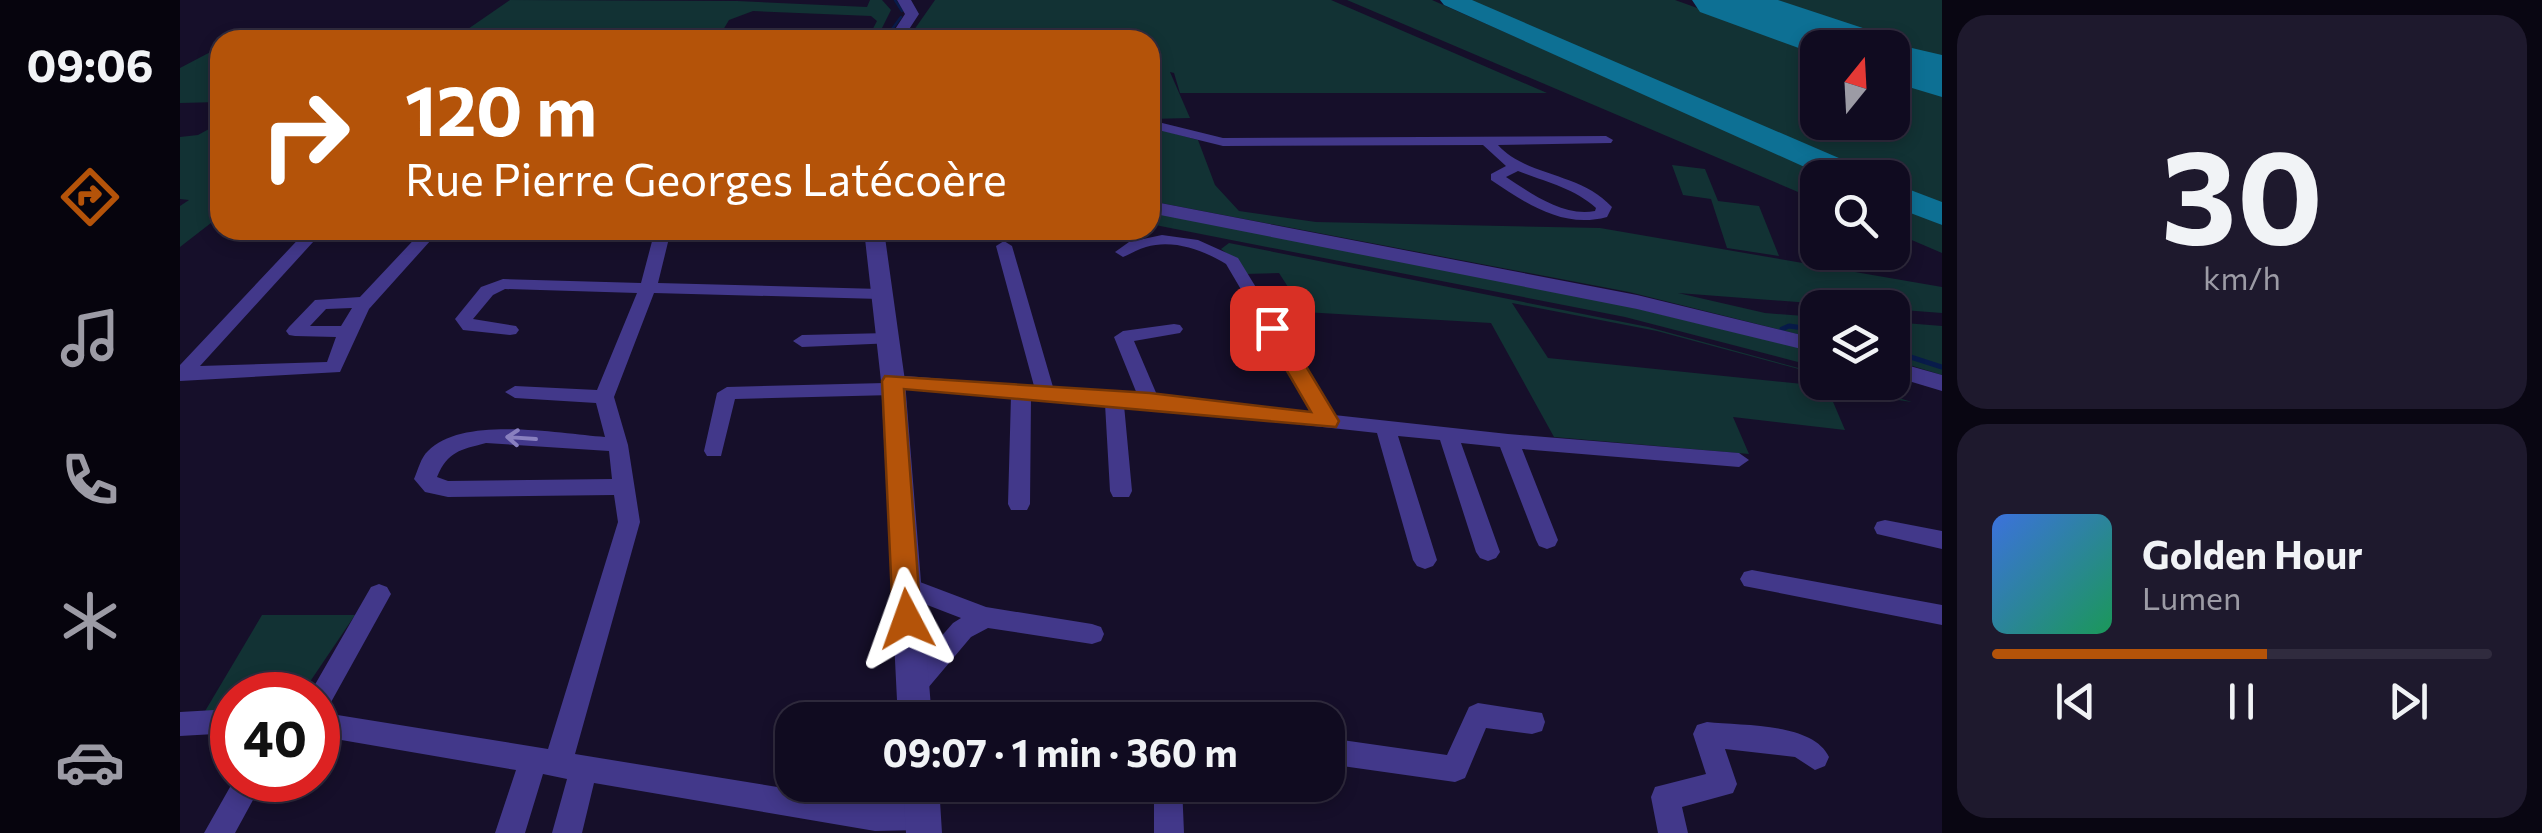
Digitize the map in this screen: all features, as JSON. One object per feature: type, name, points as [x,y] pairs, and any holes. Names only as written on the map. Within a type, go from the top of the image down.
[{"type":"street","points":[[902,30],[912,14],[904,0]]},
{"type":"street","points":[[1160,126],[1223,142],[1606,140]]},
{"type":"street","points":[[1487,141],[1495,153],[1520,164],[1597,200],[1604,207],[1602,214],[1582,218],[1561,212],[1496,177],[1520,164]]},
{"type":"street","points":[[1160,209],[1637,302],[1800,342]]},
{"type":"street","points":[[182,373],[307,240]]},
{"type":"street","points":[[182,373],[332,368],[352,321],[423,240]]},
{"type":"street","points":[[510,833],[558,764],[629,522],[618,445],[604,397],[648,287],[660,240]]},
{"type":"street","points":[[875,240],[893,385],[914,702]]},
{"type":"street","points":[[1123,252],[1144,240]]},
{"type":"street","points":[[1155,240],[1228,257],[1328,421]]},
{"type":"street","points":[[1004,246],[1045,392]]},
{"type":"street","points":[[510,330],[464,322],[494,286],[880,294]]},
{"type":"street","points":[[350,332],[294,331],[316,306],[366,302]]},
{"type":"street","points":[[1150,401],[1122,337],[1174,329]]},
{"type":"street","points":[[802,341],[888,339]]},
{"type":"street","points":[[1910,373],[1942,383]]},
{"type":"street","points":[[714,451],[727,394],[893,385],[1150,401],[1448,435],[1739,460]]},
{"type":"street","points":[[1019,504],[1020,390]]},
{"type":"street","points":[[515,392],[604,397]]},
{"type":"street","points":[[1114,398],[1121,491]]},
{"type":"street","points":[[1386,428],[1426,560]]},
{"type":"street","points":[[1448,435],[1488,552]]},
{"type":"street","points":[[618,445],[470,438],[435,456],[426,479],[433,486],[448,489],[624,487]]},
{"type":"street","points":[[1508,441],[1547,540]]},
{"type":"street","points":[[1885,528],[1942,540]]},
{"type":"street","points":[[1752,579],[1942,615]]},
{"type":"street","points":[[904,586],[985,616],[1092,634]]},
{"type":"street","points":[[336,672],[380,594]]},
{"type":"street","points":[[913,686],[962,630],[985,616]]},
{"type":"street","points":[[1885,616],[1942,626]]},
{"type":"street","points":[[1345,753],[1455,769],[1478,715],[1532,722]]},
{"type":"street","points":[[180,724],[210,722]]},
{"type":"street","points":[[340,728],[875,817],[923,811]]},
{"type":"street","points":[[1673,833],[1665,797],[1723,784],[1707,734],[1801,745],[1815,757]]},
{"type":"street","points":[[558,764],[567,833]]},
{"type":"street","points":[[219,833],[237,802]]},
{"type":"street","points":[[1168,802],[1169,833]]},
{"type":"green space","points":[[510,0],[737,1],[867,7],[870,0],[882,0],[891,10],[881,30],[872,30],[877,21],[871,16],[753,11],[729,20],[723,30],[466,30]]},
{"type":"green space","points":[[935,0],[1331,0],[1547,93],[1180,93],[1174,73],[1170,72],[1190,118],[1160,119],[1160,30],[914,30]]},
{"type":"green space","points":[[1347,0],[1432,0],[1800,162],[1800,193]]},
{"type":"green space","points":[[1467,0],[1675,0],[1800,45],[1800,140],[1910,140],[1910,84],[1942,96],[1942,205],[1910,191],[1910,160],[1839,160]]},
{"type":"green space","points":[[1759,0],[1942,0],[1942,62],[1910,51],[1910,30],[1848,30]]},
{"type":"green space","points":[[210,52],[210,102],[180,103],[180,68]]},
{"type":"green space","points":[[210,128],[210,224],[180,247],[180,206],[189,200],[180,199],[180,137],[198,135]]},
{"type":"green space","points":[[1160,130],[1198,140],[1215,185],[1239,211],[1316,222],[1600,228],[1800,263],[1800,270],[1843,270],[1942,287],[1942,313],[1910,311],[1910,290],[1800,290],[1800,302],[1678,293],[1765,313],[1800,316],[1800,335],[1629,292],[1160,203]]},
{"type":"green space","points":[[1672,165],[1705,169],[1718,201],[1759,206],[1779,256],[1727,248],[1711,199],[1683,195]]},
{"type":"green space","points":[[1910,211],[1942,225],[1942,253],[1910,239]]},
{"type":"green space","points":[[1160,214],[1593,298],[1800,348],[1800,363],[1625,317],[1160,226]]},
{"type":"green space","points":[[1229,243],[1648,327],[1800,368],[1657,331],[1512,303],[1548,358],[1800,384],[1800,400],[1832,400],[1845,430],[1733,417],[1749,454],[1554,437],[1491,323],[1304,312],[1279,273],[1244,274],[1238,262],[1221,249]]},
{"type":"green space","points":[[1910,323],[1942,326],[1942,375],[1910,365]]},
{"type":"green space","points":[[262,615],[355,615],[317,672],[228,672]]},
{"type":"green space","points":[[210,703],[210,723],[198,723]]},
{"type":"waterway","points":[[895,0],[902,11]]},
{"type":"waterway","points":[[891,30],[901,17]]},
{"type":"waterway","points":[[1782,329],[1800,328]]},
{"type":"waterway","points":[[1910,357],[1942,367]]},
{"type":"taxiway","points":[[1452,0],[1816,160]]},
{"type":"taxiway","points":[[1910,201],[1942,215]]},
{"type":"runway","points":[[1721,0],[1807,30]]},
{"type":"runway","points":[[1910,66],[1942,77]]},
{"type":"route","points":[[907,619],[893,381],[1150,401],[1328,421],[1272,328]]}]
